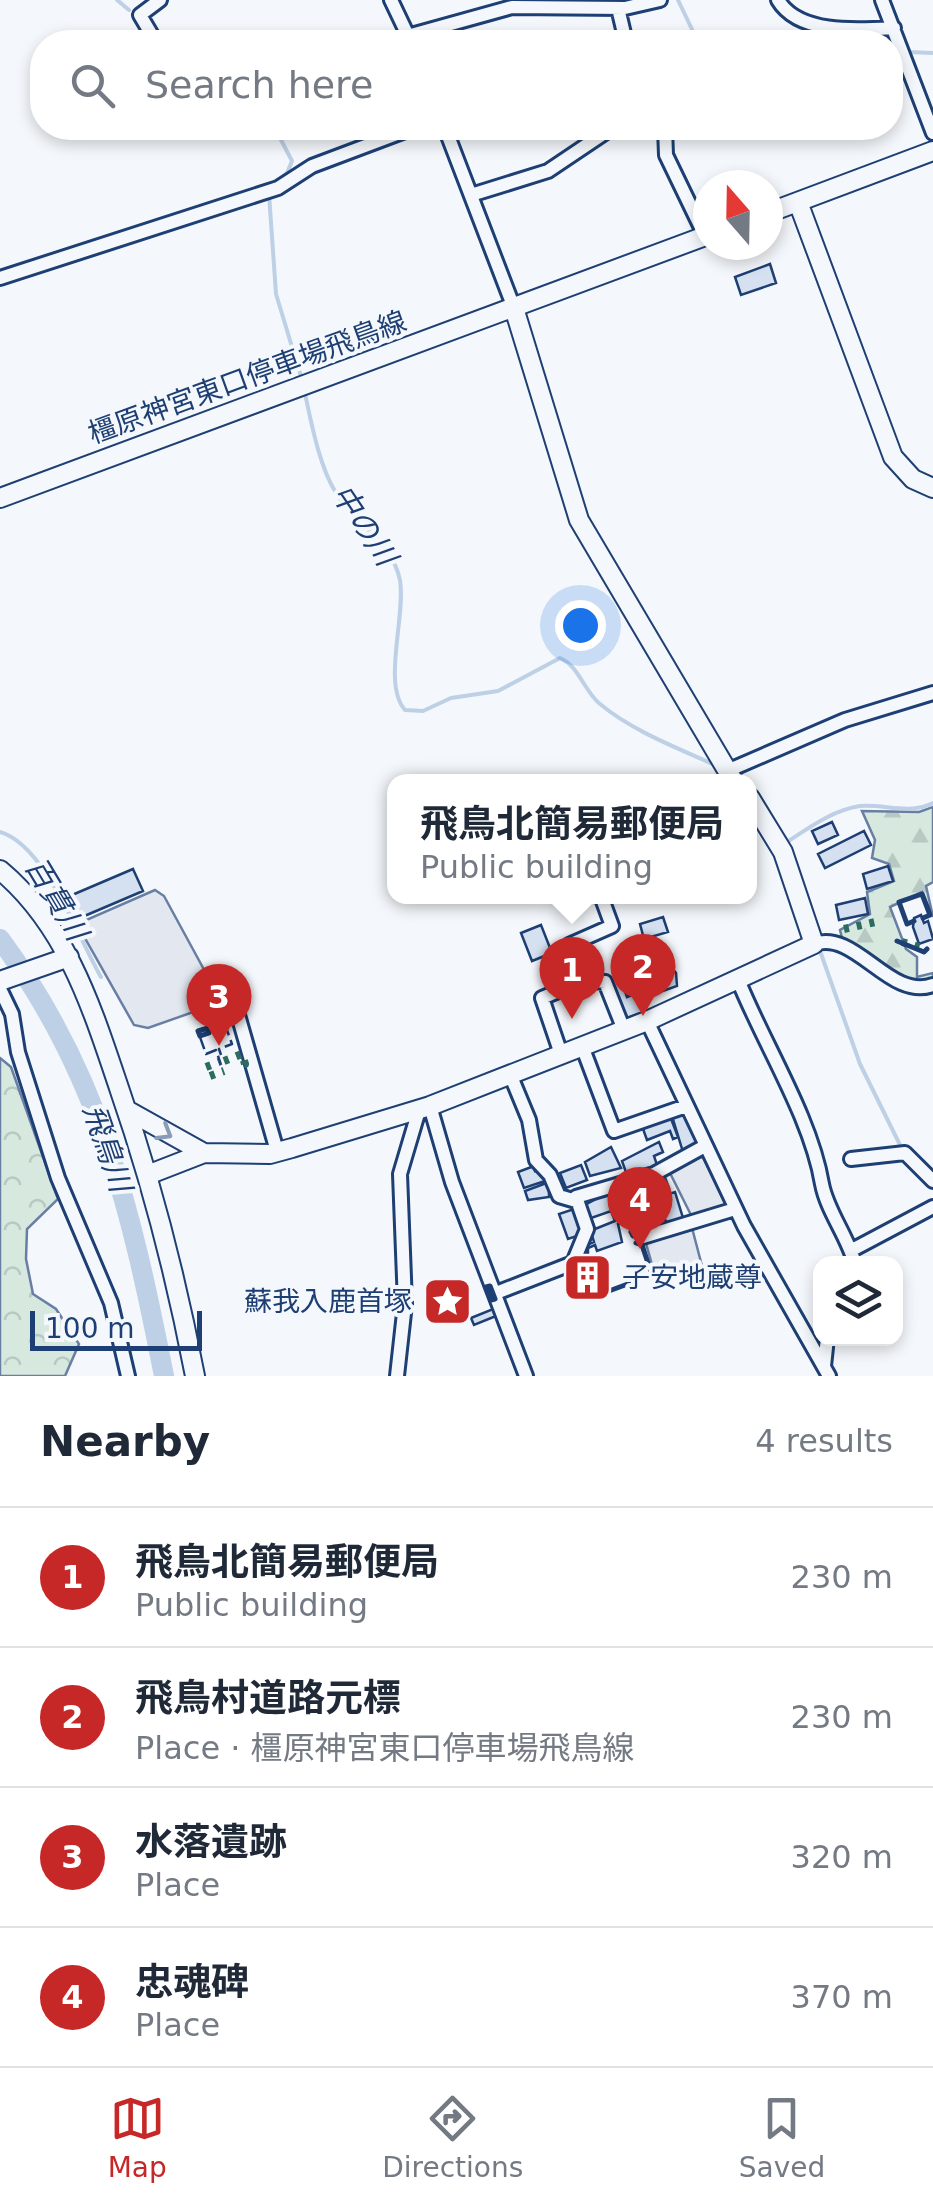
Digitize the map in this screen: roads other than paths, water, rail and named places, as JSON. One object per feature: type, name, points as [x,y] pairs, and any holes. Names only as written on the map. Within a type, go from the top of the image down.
[{"type":"main road","points":[[783,208],[933,150]]},
{"type":"main road","points":[[798,202],[894,457],[914,479],[933,488]]},
{"type":"main road","name":"橿原神宮東口停車場飛鳥線","points":[[0,498],[693,241]]},
{"type":"main road","points":[[514,308],[579,520],[729,774]]},
{"type":"main road","points":[[150,1174],[204,1153],[277,1151],[424,1108],[739,982],[814,944],[783,852],[757,809]]},
{"type":"main road","points":[[0,870],[39,910],[88,995],[150,1174],[196,1376]]},
{"type":"main road","points":[[2,983],[69,957]]},
{"type":"main road","points":[[126,1110],[204,1153]]},
{"type":"street","points":[[149,30],[140,15],[160,0]]},
{"type":"street","points":[[391,0],[406,30]]},
{"type":"street","points":[[439,30],[512,7],[618,8],[660,0]]},
{"type":"street","points":[[778,0],[787,13],[838,30]]},
{"type":"street","points":[[859,30],[894,28],[882,0]]},
{"type":"street","points":[[618,8],[623,30]]},
{"type":"street","points":[[903,52],[933,133]]},
{"type":"street","points":[[0,278],[262,194],[312,166],[381,140]]},
{"type":"street","points":[[449,140],[514,308]]},
{"type":"street","points":[[470,195],[548,171],[594,140]]},
{"type":"street","points":[[665,140],[666,156],[693,209]]},
{"type":"street","points":[[734,774],[845,720],[933,693]]},
{"type":"street","points":[[584,980],[570,945],[612,926],[604,904]]},
{"type":"street","points":[[814,944],[824,940],[840,946],[905,985],[933,985]]},
{"type":"street","points":[[561,1054],[542,998],[584,980],[605,982],[624,1030]]},
{"type":"street","points":[[739,982],[798,1107],[822,1184],[854,1256]]},
{"type":"street","points":[[2,983],[18,1052],[77,1231],[111,1303],[128,1376]]},
{"type":"street","points":[[230,987],[277,1151]]},
{"type":"street","points":[[646,1021],[735,1208],[826,1372]]},
{"type":"street","points":[[0,1044],[18,1052]]},
{"type":"street","points":[[582,1046],[614,1130],[686,1106]]},
{"type":"street","points":[[510,1074],[529,1120],[536,1160],[550,1176],[559,1196],[576,1200],[654,1174],[706,1146]]},
{"type":"street","points":[[424,1108],[526,1376]]},
{"type":"street","points":[[397,1376],[405,1304],[400,1174],[424,1108]]},
{"type":"street","points":[[850,1159],[905,1153],[933,1180]]},
{"type":"street","points":[[496,1293],[573,1263],[587,1230],[576,1200]]},
{"type":"street","points":[[856,1256],[933,1207]]},
{"type":"street","points":[[643,1236],[735,1208]]},
{"type":"street","points":[[826,1372],[827,1346]]},
{"type":"waterway","name":"中の川","points":[[117,0],[129,10]]},
{"type":"waterway","points":[[678,0],[692,30]]},
{"type":"waterway","points":[[908,52],[933,53]]},
{"type":"waterway","name":"中の川","points":[[271,185],[287,173],[292,161],[281,140]]},
{"type":"waterway","name":"中の川","points":[[269,194],[276,294],[302,380]]},
{"type":"waterway","name":"中の川","points":[[304,389],[330,482],[344,504],[382,544],[396,567],[401,595],[395,684],[405,710],[423,711],[451,698],[498,691],[560,658],[572,667],[594,699],[613,714],[717,766]]},
{"type":"waterway","name":"中の川","points":[[757,794],[767,809]]},
{"type":"waterway","name":"中の川","points":[[785,838],[787,842],[850,808],[915,808],[933,803]]},
{"type":"waterway","name":"百貫川","points":[[0,832],[16,840],[46,873],[101,977]]},
{"type":"waterway","name":"飛鳥川","points":[[0,939],[35,990],[88,1094],[125,1202],[164,1376]]},
{"type":"waterway","points":[[819,948],[860,1064],[902,1149]]},
{"type":"place","name":"飛鳥村道路元標","points":[[643,1016]]},
{"type":"place","name":"飛鳥北簡易郵便局","points":[[572,1019]]},
{"type":"place","name":"水落遺跡","points":[[219,1046]]},
{"type":"place","name":"忠魂碑","points":[[640,1249]]},
{"type":"place","name":"子安地蔵尊","points":[[587,1277]]},
{"type":"place","name":"蘇我入鹿首塚","points":[[447,1301]]}]
